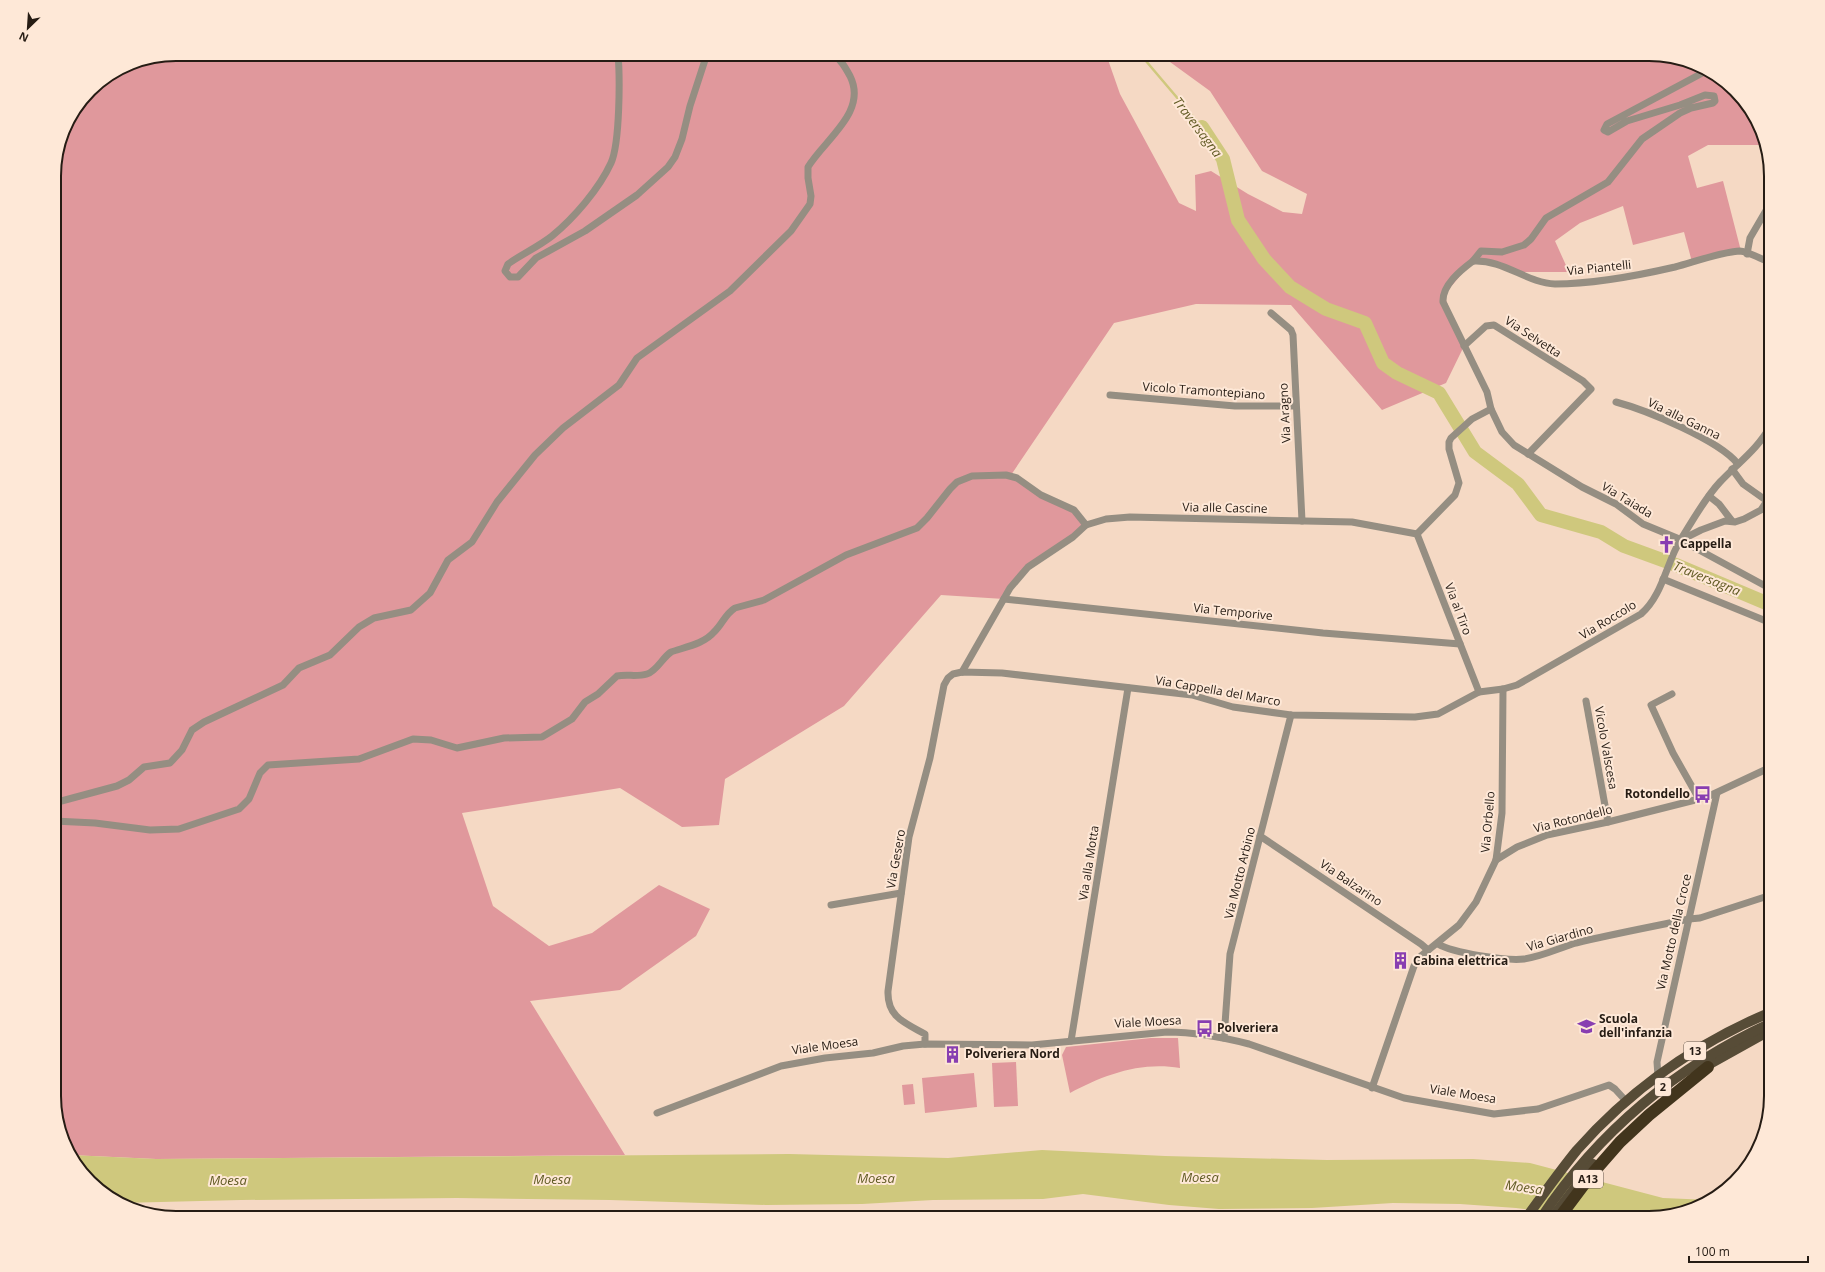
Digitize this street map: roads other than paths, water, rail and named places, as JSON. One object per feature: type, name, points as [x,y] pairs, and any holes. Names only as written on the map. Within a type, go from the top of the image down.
[{"type":"highway","name":"A13","points":[[1564,1211],[1592,1174],[1613,1140],[1657,1108],[1708,1066]]},
{"type":"main road","name":"13","points":[[1530,1211],[1562,1169],[1593,1134],[1626,1101],[1658,1076],[1708,1043],[1764,1015]]},
{"type":"main road","name":"2","points":[[1557,1211],[1636,1109],[1676,1078],[1733,1042],[1764,1026]]},
{"type":"main road","points":[[1708,1066],[1738,1047],[1764,1034]]},
{"type":"main road","name":"2","points":[[1546,1211],[1576,1170],[1613,1140]]},
{"type":"street","points":[[618,61],[618,103],[614,153],[611,163],[589,198],[553,235],[508,264],[505,271],[510,277],[518,277],[536,258],[560,246],[637,196],[668,167],[675,157],[682,139],[690,106],[705,61]]},
{"type":"street","points":[[61,801],[117,786],[129,780],[144,767],[170,763],[182,750],[192,730],[204,722],[283,685],[299,668],[330,655],[360,627],[374,618],[411,610],[416,607],[433,588],[448,560],[472,542],[498,502],[535,455],[563,428],[616,388],[637,358],[730,291],[791,231],[806,210],[811,196],[808,167],[850,112],[855,99],[851,78],[841,61]]},
{"type":"street","points":[[1473,261],[1481,251],[1502,252],[1524,245],[1531,239],[1546,218],[1608,182],[1642,139],[1680,113],[1691,108],[1713,103],[1715,101],[1714,96],[1705,95],[1680,105],[1627,121],[1608,132],[1604,130],[1607,124],[1701,74]]},
{"type":"street","points":[[1764,214],[1750,238],[1744,252],[1764,260]]},
{"type":"street","name":"Via Piantelli","points":[[1473,261],[1492,264],[1518,272],[1538,281],[1553,284],[1606,280],[1642,275],[1744,252]]},
{"type":"street","name":"Via Taiada","points":[[1473,261],[1463,269],[1446,288],[1443,298],[1446,309],[1487,392],[1491,409],[1505,436],[1528,454],[1582,487],[1616,504],[1643,524],[1680,540],[1764,584]]},
{"type":"street","name":"Via Aragno","points":[[1271,313],[1291,330],[1292,335],[1302,521]]},
{"type":"street","name":"Via Selvetta","points":[[1464,346],[1486,326],[1494,325],[1583,381],[1591,389],[1528,454]]},
{"type":"street","name":"Vicolo Tramontepiano","points":[[1110,395],[1235,406],[1296,406]]},
{"type":"street","name":"Via alla Ganna","points":[[1616,402],[1668,420],[1723,450],[1738,464]]},
{"type":"street","points":[[1418,534],[1455,495],[1458,488],[1459,483],[1449,449],[1451,438],[1472,419],[1491,409]]},
{"type":"street","name":"Via Roccolo","points":[[1513,686],[1635,618],[1651,603],[1664,576],[1672,554],[1709,496],[1732,469],[1757,446],[1764,436]]},
{"type":"street","points":[[1732,469],[1743,484],[1764,497]]},
{"type":"street","points":[[61,821],[95,823],[150,830],[179,829],[239,809],[249,799],[260,773],[268,765],[359,759],[413,739],[431,740],[445,746],[457,748],[499,739],[542,737],[572,719],[585,702],[598,694],[617,676],[646,674],[656,668],[665,656],[671,652],[708,638],[731,610],[764,600],[846,555],[916,528],[927,518],[957,482],[972,476],[1006,475],[1017,478],[1041,495],[1074,510],[1086,525]]},
{"type":"street","points":[[1709,496],[1719,504],[1732,521]]},
{"type":"street","points":[[1680,540],[1725,521],[1744,519],[1761,510],[1764,506]]},
{"type":"street","name":"Via alle Cascine","points":[[962,672],[1010,588],[1028,567],[1073,537],[1086,525],[1106,519],[1130,516],[1352,522],[1418,534]]},
{"type":"street","name":"Via al Tiro","points":[[1418,534],[1479,692]]},
{"type":"street","points":[[1664,576],[1764,620]]},
{"type":"street","name":"Via Temporive","points":[[1004,598],[1323,633],[1460,644]]},
{"type":"street","name":"Via Cappella del Marco","points":[[962,672],[1002,673],[1192,695],[1233,707],[1291,715],[1422,717],[1444,711],[1479,692],[1513,686]]},
{"type":"street","name":"Via Gesero","points":[[925,1044],[925,1034],[898,1018],[891,1011],[888,1002],[909,837],[930,758],[944,685],[948,678],[953,674],[962,672]]},
{"type":"street","name":"Via alla Motta","points":[[1071,1041],[1128,688]]},
{"type":"street","name":"Via Orbello","points":[[1372,1088],[1410,974],[1418,960],[1428,950],[1438,944],[1460,925],[1476,902],[1496,860],[1502,813],[1502,689]]},
{"type":"street","points":[[1672,694],[1651,705],[1674,753],[1700,799]]},
{"type":"street","name":"Vicolo Valscesa","points":[[1586,701],[1608,822]]},
{"type":"street","name":"Via Motto Arbino","points":[[1224,1038],[1230,954],[1291,715]]},
{"type":"street","name":"Via Rotondello","points":[[1496,860],[1517,847],[1536,838],[1700,799],[1717,793],[1764,770]]},
{"type":"street","name":"Via Motto della Croce","points":[[1658,1076],[1656,1062],[1717,793]]},
{"type":"street","name":"Via Balzarino","points":[[1260,836],[1428,950]]},
{"type":"street","points":[[831,905],[901,893]]},
{"type":"street","name":"Via Giardino","points":[[1438,944],[1449,950],[1478,955],[1515,960],[1526,959],[1585,941],[1700,918],[1764,897]]},
{"type":"street","name":"Viale Moesa","points":[[657,1113],[781,1066],[925,1044],[1032,1045],[1167,1032],[1184,1032],[1224,1038],[1249,1044],[1404,1098],[1494,1114],[1538,1109],[1602,1086],[1609,1085],[1626,1101]]},
{"type":"water","name":"Moesa","points":[[1042,1150],[1165,1156],[1327,1160],[1473,1159],[1530,1163],[1663,1198],[1699,1200],[1679,1207],[1649,1211],[1542,1211],[1460,1204],[1393,1203],[1312,1208],[1219,1209],[1169,1205],[1083,1194],[1043,1199],[933,1200],[862,1204],[766,1205],[610,1200],[457,1198],[134,1203],[112,1192],[95,1177],[77,1155],[156,1159],[789,1154],[948,1158]]},
{"type":"waterway","name":"Traversagna","points":[[1146,61],[1202,127]]},
{"type":"waterway","name":"Traversagna","points":[[1202,127],[1223,159],[1238,220],[1264,259],[1290,287],[1326,309],[1365,323],[1383,363],[1397,373],[1439,393],[1475,452],[1518,484],[1541,515],[1601,532],[1624,546],[1676,565],[1764,602]]},
{"type":"place","name":"Cappella","points":[[1667,544]]},
{"type":"place","name":"Rotondello","points":[[1703,794]]},
{"type":"place","name":"Cabina elettrica","points":[[1400,961]]},
{"type":"place","name":"Scuola dell'infanzia","points":[[1586,1026]]},
{"type":"place","name":"Polveriera","points":[[1204,1028]]},
{"type":"place","name":"Polveriera Nord","points":[[952,1054]]}]
